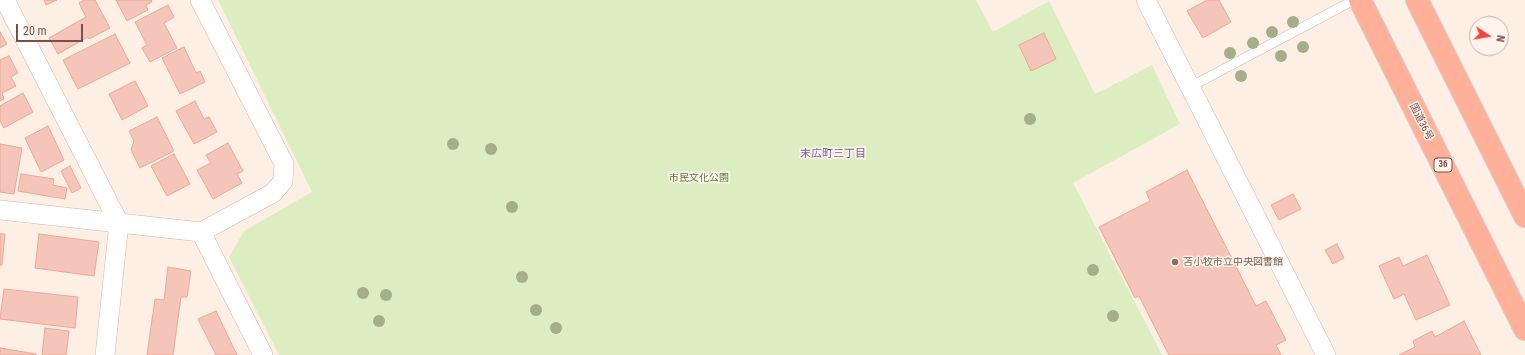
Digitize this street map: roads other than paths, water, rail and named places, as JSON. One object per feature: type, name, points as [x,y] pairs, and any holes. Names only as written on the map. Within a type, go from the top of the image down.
[{"type":"highway","name":"国道36号","points":[[1360,0],[1525,329]]},
{"type":"highway","points":[[1417,0],[1525,216]]},
{"type":"street","points":[[5,0],[119,223],[105,355]]},
{"type":"street","points":[[0,210],[201,232],[273,193],[283,181],[284,164],[200,0]]},
{"type":"street","points":[[1146,0],[1326,355]]},
{"type":"street","points":[[201,232],[264,355]]},
{"type":"lane","points":[[1190,87],[1354,0]]},
{"type":"place","name":"苫小牧市立中央図書館","points":[[1175,262]]},
{"type":"district","name":"末広町三丁目","points":[[833,154]]},
{"type":"park label","name":"市民文化公園","points":[[699,178]]}]
